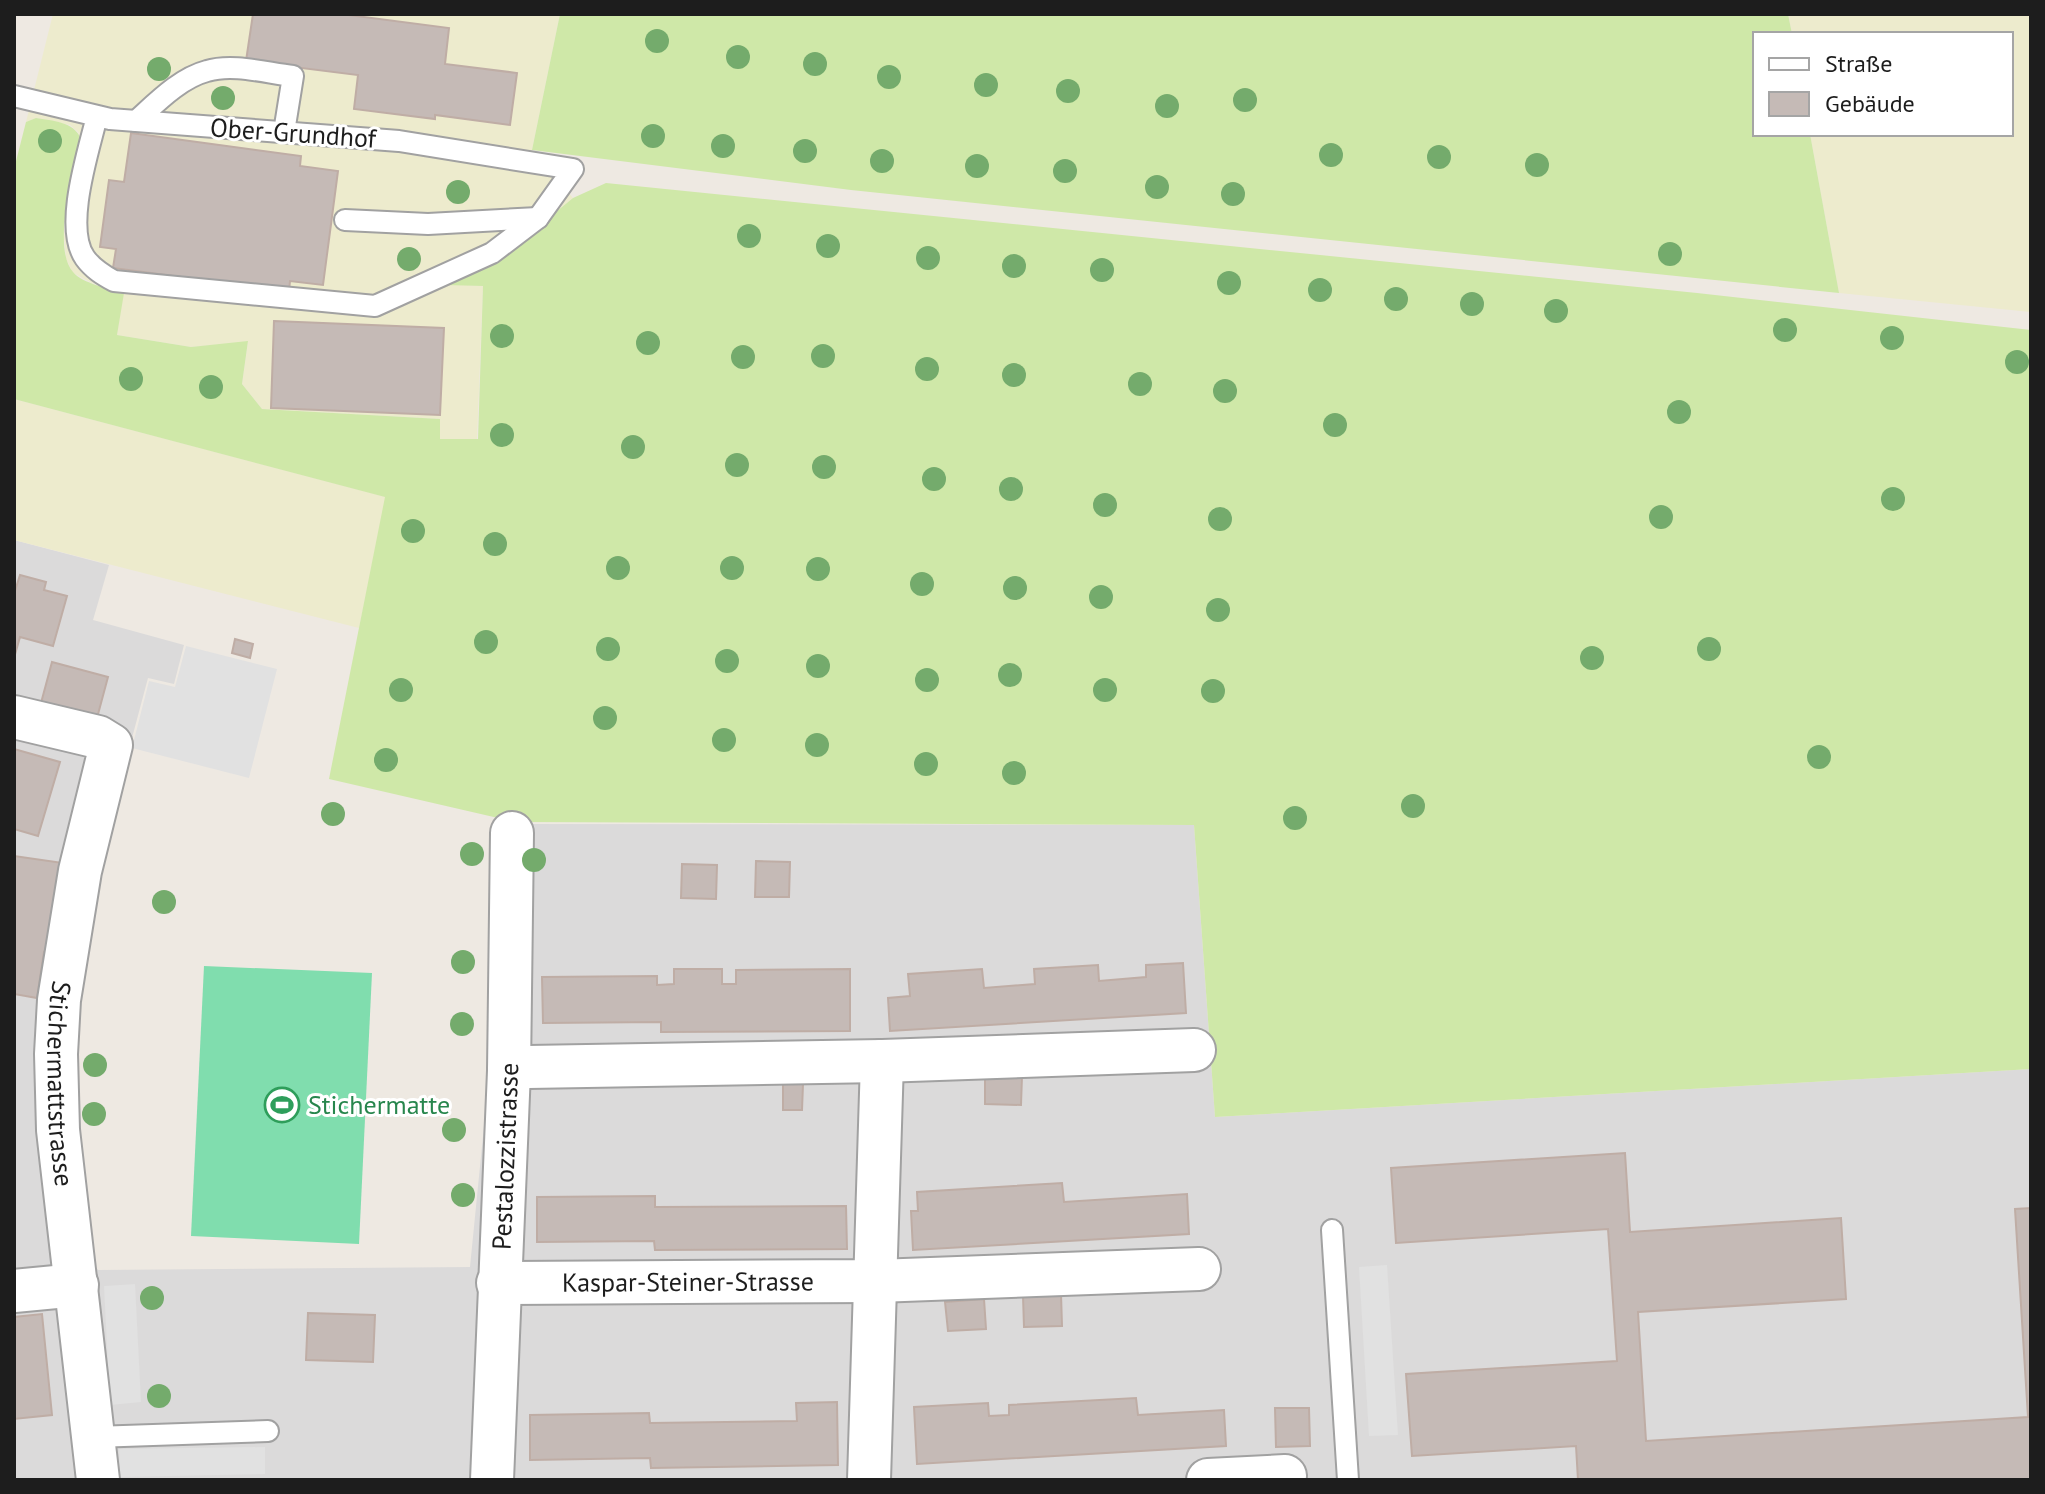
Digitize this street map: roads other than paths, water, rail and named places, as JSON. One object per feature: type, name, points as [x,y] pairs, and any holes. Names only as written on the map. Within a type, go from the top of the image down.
[{"type":"street","name":"Stichermattstrasse","points":[[14,717],[98,737],[111,745],[80,871],[65,958],[58,1027],[58,1130],[98,1480]]},
{"type":"street","name":"Pestalozzistrasse","points":[[492,1480],[509,1071],[512,833]]},
{"type":"street","points":[[509,1071],[528,1067],[882,1061],[1194,1050]]},
{"type":"street","points":[[869,1480],[882,1061]]},
{"type":"street","name":"Kaspar-Steiner-Strasse","points":[[498,1283],[877,1281],[1199,1269]]},
{"type":"street","points":[[14,1291],[77,1285]]},
{"type":"street","points":[[1208,1480],[1290,1478]]},
{"type":"lane","points":[[136,121],[174,88],[206,71],[232,68],[293,76],[284,132]]},
{"type":"lane","name":"Ober-Grundhof","points":[[14,96],[97,116],[399,141],[573,169],[538,218]]},
{"type":"lane","points":[[97,116],[78,197],[77,233],[83,255],[97,271],[114,281],[375,306],[492,253],[538,218]]},
{"type":"lane","points":[[345,220],[428,224],[538,218]]},
{"type":"lane","points":[[1332,1230],[1348,1480]]},
{"type":"lane","points":[[94,1437],[268,1431]]},
{"type":"place","name":"Stichermatte","points":[[282,1105]]}]
